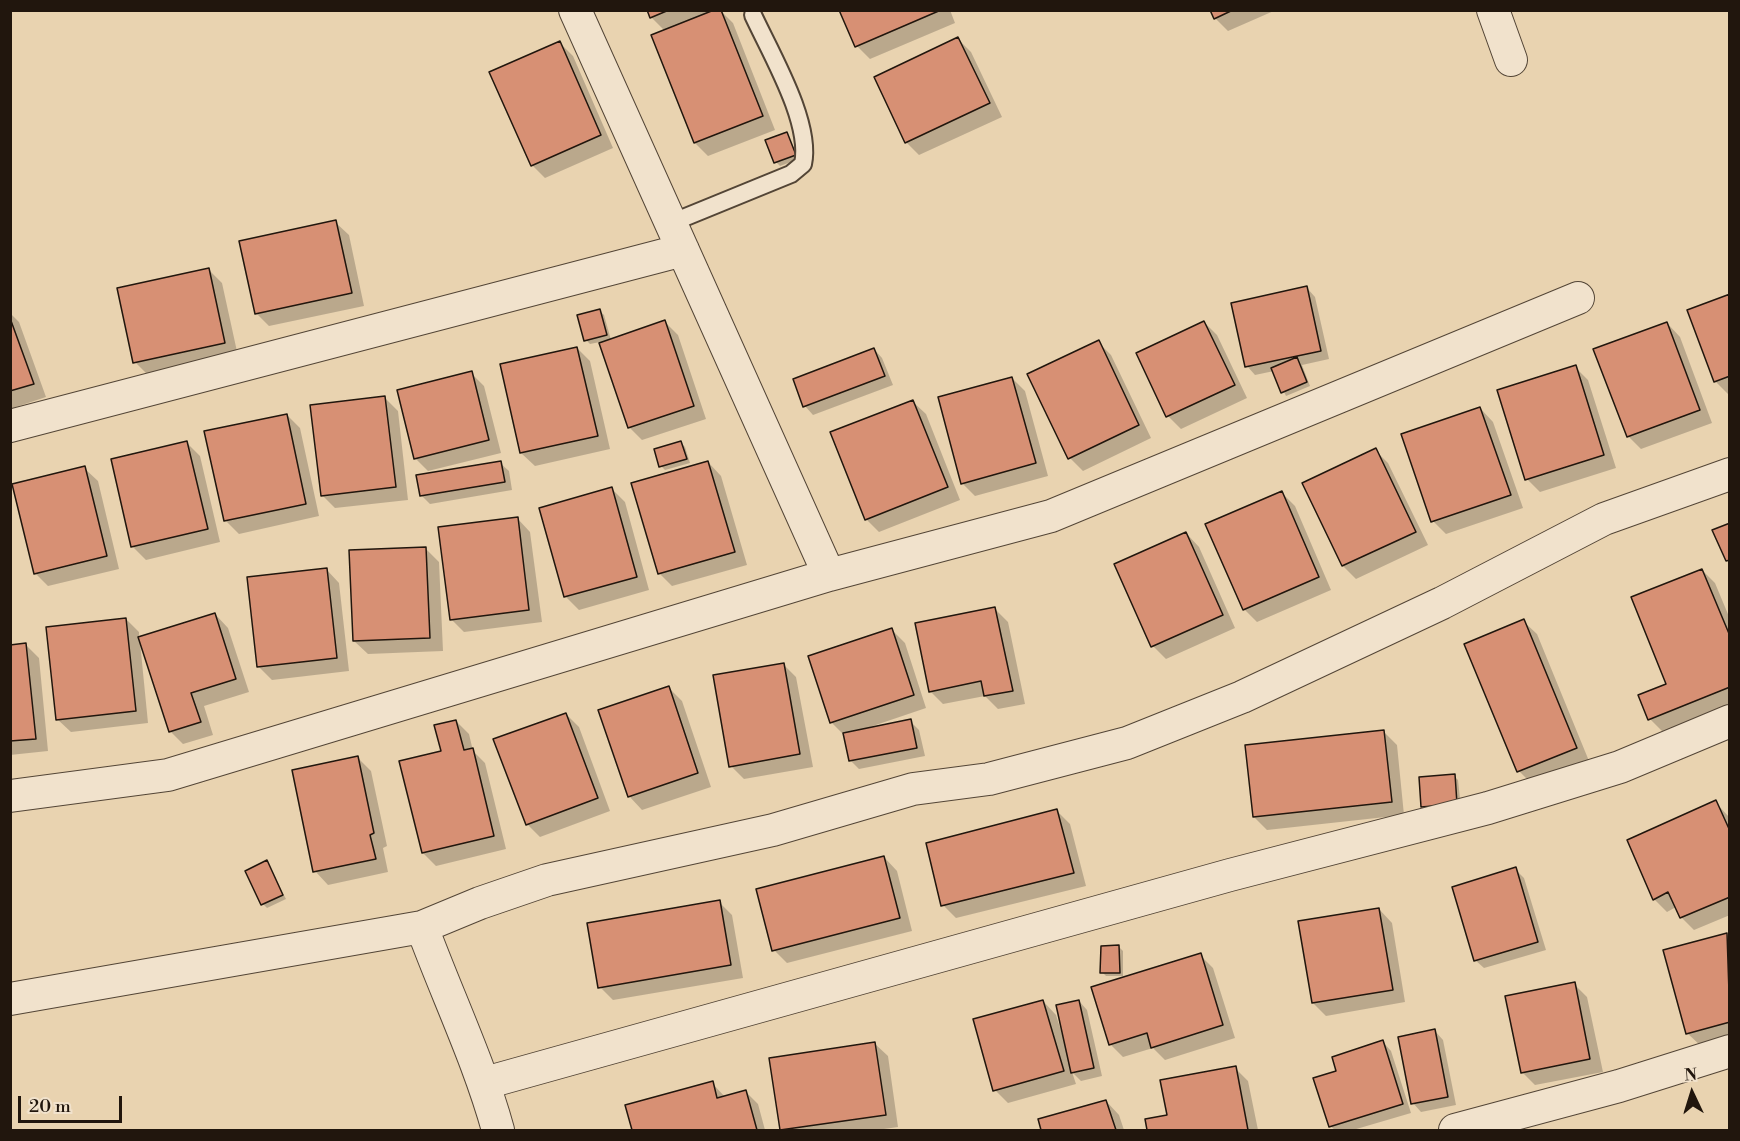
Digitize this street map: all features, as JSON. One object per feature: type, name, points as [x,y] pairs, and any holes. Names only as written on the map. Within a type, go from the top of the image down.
[{"type":"street","points":[[574,10],[829,575]]},
{"type":"street","points":[[1493,10],[1511,60]]},
{"type":"street","points":[[10,426],[677,237]]},
{"type":"street","points":[[10,796],[168,775],[829,575],[1051,516],[1578,298]]},
{"type":"street","points":[[10,999],[422,927],[480,903],[547,880],[773,830],[914,789],[989,779],[1127,743],[1242,697],[1442,603],[1604,519],[1730,474]]},
{"type":"street","points":[[485,1083],[1230,875],[1488,808],[1620,767],[1730,721]]},
{"type":"street","points":[[422,927],[446,994],[485,1083],[498,1131]]},
{"type":"street","points":[[1455,1131],[1619,1086],[1730,1051]]},
{"type":"lane","points":[[677,237],[791,174],[803,164],[805,144],[802,124],[753,15]]},
{"type":"building","points":[[647,10],[669,10],[650,18]]},
{"type":"building","points":[[714,10],[721,10],[763,116],[694,143],[651,35]]},
{"type":"building","points":[[839,10],[941,10],[855,47]]},
{"type":"building","points":[[1210,10],[1233,10],[1214,19]]},
{"type":"building","points":[[958,37],[990,103],[905,143],[874,77]]},
{"type":"building","points":[[560,41],[601,135],[531,166],[489,72]]},
{"type":"building","points":[[787,132],[796,155],[774,163],[765,140]]},
{"type":"building","points":[[336,220],[352,293],[255,314],[239,241]]},
{"type":"building","points":[[209,268],[225,343],[133,363],[117,288]]},
{"type":"building","points":[[1307,286],[1321,351],[1245,367],[1231,303]]},
{"type":"building","points":[[1730,294],[1730,376],[1714,382],[1687,310]]},
{"type":"building","points":[[600,309],[607,335],[584,341],[577,315]]},
{"type":"building","points":[[10,318],[34,384],[10,391]]},
{"type":"building","points":[[665,320],[694,406],[628,428],[599,343]]},
{"type":"building","points":[[1204,321],[1235,385],[1166,417],[1136,353]]},
{"type":"building","points":[[1667,322],[1700,410],[1627,437],[1593,349]]},
{"type":"building","points":[[1099,340],[1139,425],[1068,459],[1027,374]]},
{"type":"building","points":[[577,347],[598,436],[520,453],[500,364]]},
{"type":"building","points":[[874,348],[885,376],[803,407],[793,379]]},
{"type":"building","points":[[1297,357],[1307,382],[1281,393],[1271,368]]},
{"type":"building","points":[[1576,365],[1604,455],[1525,480],[1497,390]]},
{"type":"building","points":[[472,371],[489,440],[414,459],[397,390]]},
{"type":"building","points":[[1012,377],[1036,463],[961,484],[938,397]]},
{"type":"building","points":[[385,396],[396,487],[321,496],[310,405]]},
{"type":"building","points":[[913,400],[948,487],[865,520],[830,432]]},
{"type":"building","points":[[1480,407],[1511,495],[1431,522],[1401,434]]},
{"type":"building","points":[[287,414],[306,504],[224,521],[204,431]]},
{"type":"building","points":[[187,441],[208,529],[131,547],[111,459]]},
{"type":"building","points":[[681,441],[687,459],[659,467],[654,449]]},
{"type":"building","points":[[1376,448],[1416,532],[1342,566],[1302,483]]},
{"type":"building","points":[[501,461],[505,482],[420,496],[416,475]]},
{"type":"building","points":[[708,461],[735,552],[658,574],[631,483]]},
{"type":"building","points":[[85,466],[107,556],[34,574],[12,484]]},
{"type":"building","points":[[612,487],[637,577],[564,597],[539,508]]},
{"type":"building","points":[[1282,491],[1319,577],[1243,610],[1205,524]]},
{"type":"building","points":[[518,517],[529,610],[450,620],[438,527]]},
{"type":"building","points":[[1730,523],[1730,560],[1726,561],[1712,530]]},
{"type":"building","points":[[1186,532],[1223,615],[1151,647],[1114,564]]},
{"type":"building","points":[[426,547],[430,638],[353,641],[349,550]]},
{"type":"building","points":[[327,568],[337,658],[257,667],[247,577]]},
{"type":"building","points":[[1702,569],[1730,636],[1730,687],[1648,720],[1638,695],[1666,684],[1631,597]]},
{"type":"building","points":[[995,607],[1013,691],[984,696],[981,681],[929,692],[915,623]]},
{"type":"building","points":[[215,613],[236,679],[191,693],[201,722],[169,732],[138,637]]},
{"type":"building","points":[[126,618],[136,711],[56,720],[46,627]]},
{"type":"building","points":[[1524,619],[1577,748],[1517,772],[1464,644]]},
{"type":"building","points":[[892,628],[914,695],[830,723],[808,656]]},
{"type":"building","points":[[26,643],[36,739],[10,741],[10,645]]},
{"type":"building","points":[[784,663],[800,754],[729,767],[713,675]]},
{"type":"building","points":[[669,686],[698,773],[628,797],[598,710]]},
{"type":"building","points":[[566,713],[598,798],[526,825],[493,739]]},
{"type":"building","points":[[911,719],[917,748],[849,761],[843,733]]},
{"type":"building","points":[[456,720],[464,750],[473,748],[494,836],[422,853],[399,761],[441,751],[434,725]]},
{"type":"building","points":[[1384,730],[1392,802],[1253,817],[1245,745]]},
{"type":"building","points":[[358,756],[374,833],[370,835],[376,859],[313,872],[292,770]]},
{"type":"building","points":[[1455,774],[1457,804],[1421,807],[1419,777]]},
{"type":"building","points":[[1716,800],[1730,831],[1730,897],[1680,918],[1668,892],[1653,900],[1627,840]]},
{"type":"building","points":[[1057,809],[1074,873],[941,906],[926,843]]},
{"type":"building","points":[[884,856],[900,918],[772,951],[756,889]]},
{"type":"building","points":[[267,860],[283,895],[261,905],[245,871]]},
{"type":"building","points":[[1516,867],[1538,942],[1474,961],[1452,887]]},
{"type":"building","points":[[720,900],[731,965],[598,988],[587,923]]},
{"type":"building","points":[[1379,908],[1393,990],[1312,1003],[1298,921]]},
{"type":"building","points":[[1727,933],[1730,1022],[1686,1034],[1663,950]]},
{"type":"building","points":[[1119,945],[1120,973],[1100,973],[1101,946]]},
{"type":"building","points":[[1201,953],[1223,1025],[1151,1048],[1147,1033],[1109,1045],[1091,987]]},
{"type":"building","points":[[1575,982],[1590,1059],[1521,1073],[1505,996]]},
{"type":"building","points":[[1043,1000],[1064,1071],[993,1091],[973,1019]]},
{"type":"building","points":[[1079,1000],[1094,1068],[1071,1073],[1056,1005]]},
{"type":"building","points":[[1435,1029],[1448,1097],[1411,1104],[1398,1037]]},
{"type":"building","points":[[1383,1040],[1403,1104],[1329,1127],[1313,1078],[1336,1071],[1332,1057]]},
{"type":"building","points":[[875,1042],[886,1115],[780,1130],[769,1058]]},
{"type":"building","points":[[1236,1066],[1248,1130],[1147,1130],[1145,1119],[1167,1115],[1160,1080]]},
{"type":"building","points":[[713,1081],[717,1098],[746,1090],[757,1130],[632,1130],[625,1105]]},
{"type":"building","points":[[1106,1100],[1116,1130],[1041,1130],[1038,1119]]}]
